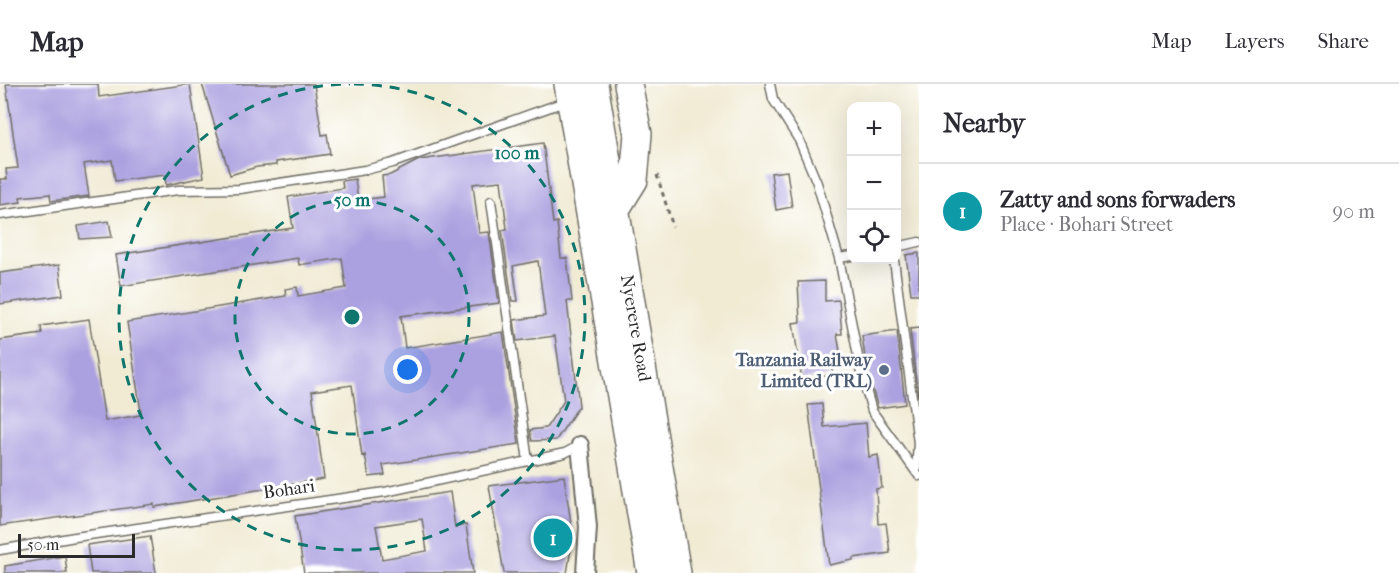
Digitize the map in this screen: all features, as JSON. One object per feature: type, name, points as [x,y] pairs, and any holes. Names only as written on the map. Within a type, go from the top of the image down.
[{"type":"highway","name":"Nyerere Road","points":[[594,84],[678,573]]},
{"type":"highway","points":[[616,209],[634,180],[638,134],[628,84]]},
{"type":"highway","name":"Nyerere Road","points":[[562,95],[651,573]]},
{"type":"street","points":[[580,445],[588,527],[585,573]]},
{"type":"lane","points":[[770,84],[773,99],[799,140],[817,183],[839,258],[861,372],[872,411],[917,474]]},
{"type":"lane","points":[[0,215],[178,190],[240,189],[365,170],[393,163],[562,95]]},
{"type":"lane","points":[[490,201],[528,461]]},
{"type":"lane","points":[[901,246],[919,242]]},
{"type":"lane","points":[[839,258],[847,257]]},
{"type":"lane","points":[[895,264],[918,443],[917,474]]},
{"type":"lane","name":"Bohari","points":[[0,550],[385,492],[565,453],[580,445]]},
{"type":"building","points":[[6,84],[98,84],[99,97],[190,84],[204,177],[166,185],[165,175],[115,181],[112,160],[84,164],[89,196],[51,201],[50,194],[20,197],[21,202],[0,205],[0,179],[7,179],[6,169],[18,168]]},
{"type":"building","points":[[202,84],[314,84],[322,135],[327,134],[330,154],[276,162],[276,165],[257,167],[230,175]]},
{"type":"building","points":[[543,143],[553,223],[557,222],[561,258],[567,258],[572,301],[567,301],[579,406],[556,440],[532,441],[530,430],[546,428],[564,401],[555,336],[517,341],[514,320],[545,316],[538,261],[513,266],[518,301],[512,301],[502,230],[507,229],[501,181],[473,184],[479,233],[489,232],[499,303],[401,316],[405,348],[503,332],[519,444],[383,465],[385,475],[369,477],[365,455],[362,456],[352,385],[312,391],[324,479],[154,507],[154,504],[0,526],[0,340],[42,334],[41,326],[89,319],[105,421],[140,415],[141,412],[127,322],[286,296],[285,289],[297,287],[298,296],[346,288],[342,258],[299,265],[298,258],[121,286],[116,255],[293,228],[288,197],[343,188],[342,181],[355,179],[358,200],[384,197],[382,176],[390,175],[419,160]]},
{"type":"building","points":[[787,171],[792,207],[776,210],[771,173]]},
{"type":"building","points":[[109,221],[112,237],[80,239],[78,226]]},
{"type":"building","name":"Tanzania Railway Limited (TRL)","points":[[919,253],[919,294],[911,294],[906,255]]},
{"type":"building","points":[[59,265],[63,295],[0,304],[0,273]]},
{"type":"building","points":[[825,281],[825,301],[839,300],[842,334],[837,334],[841,357],[837,357],[839,363],[831,364],[833,375],[802,380],[793,323],[800,322],[798,282]]},
{"type":"building","points":[[919,328],[919,396],[918,396],[910,329]]},
{"type":"building","name":"Tanzania Railway Limited (TRL)","points":[[897,331],[905,404],[878,408],[867,371],[862,336]]},
{"type":"building","points":[[822,404],[824,427],[866,423],[869,457],[878,455],[882,488],[876,489],[878,524],[886,523],[890,553],[853,558],[853,560],[829,565],[808,405]]},
{"type":"building","points":[[564,476],[573,537],[567,573],[504,573],[489,486]]},
{"type":"building","points":[[450,492],[455,527],[466,525],[473,573],[304,573],[295,516]],"holes":[[[422,519],[427,551],[382,559],[376,526]]]},
{"type":"building","points":[[150,536],[156,573],[91,573],[87,545]]},
{"type":"building","points":[[65,556],[67,573],[5,573],[5,566]]},
{"type":"place","name":"Tanzania Railway Limited (TRL)","points":[[884,370]]},
{"type":"place","name":"Zatty and sons forwaders","points":[[553,538]]}]
